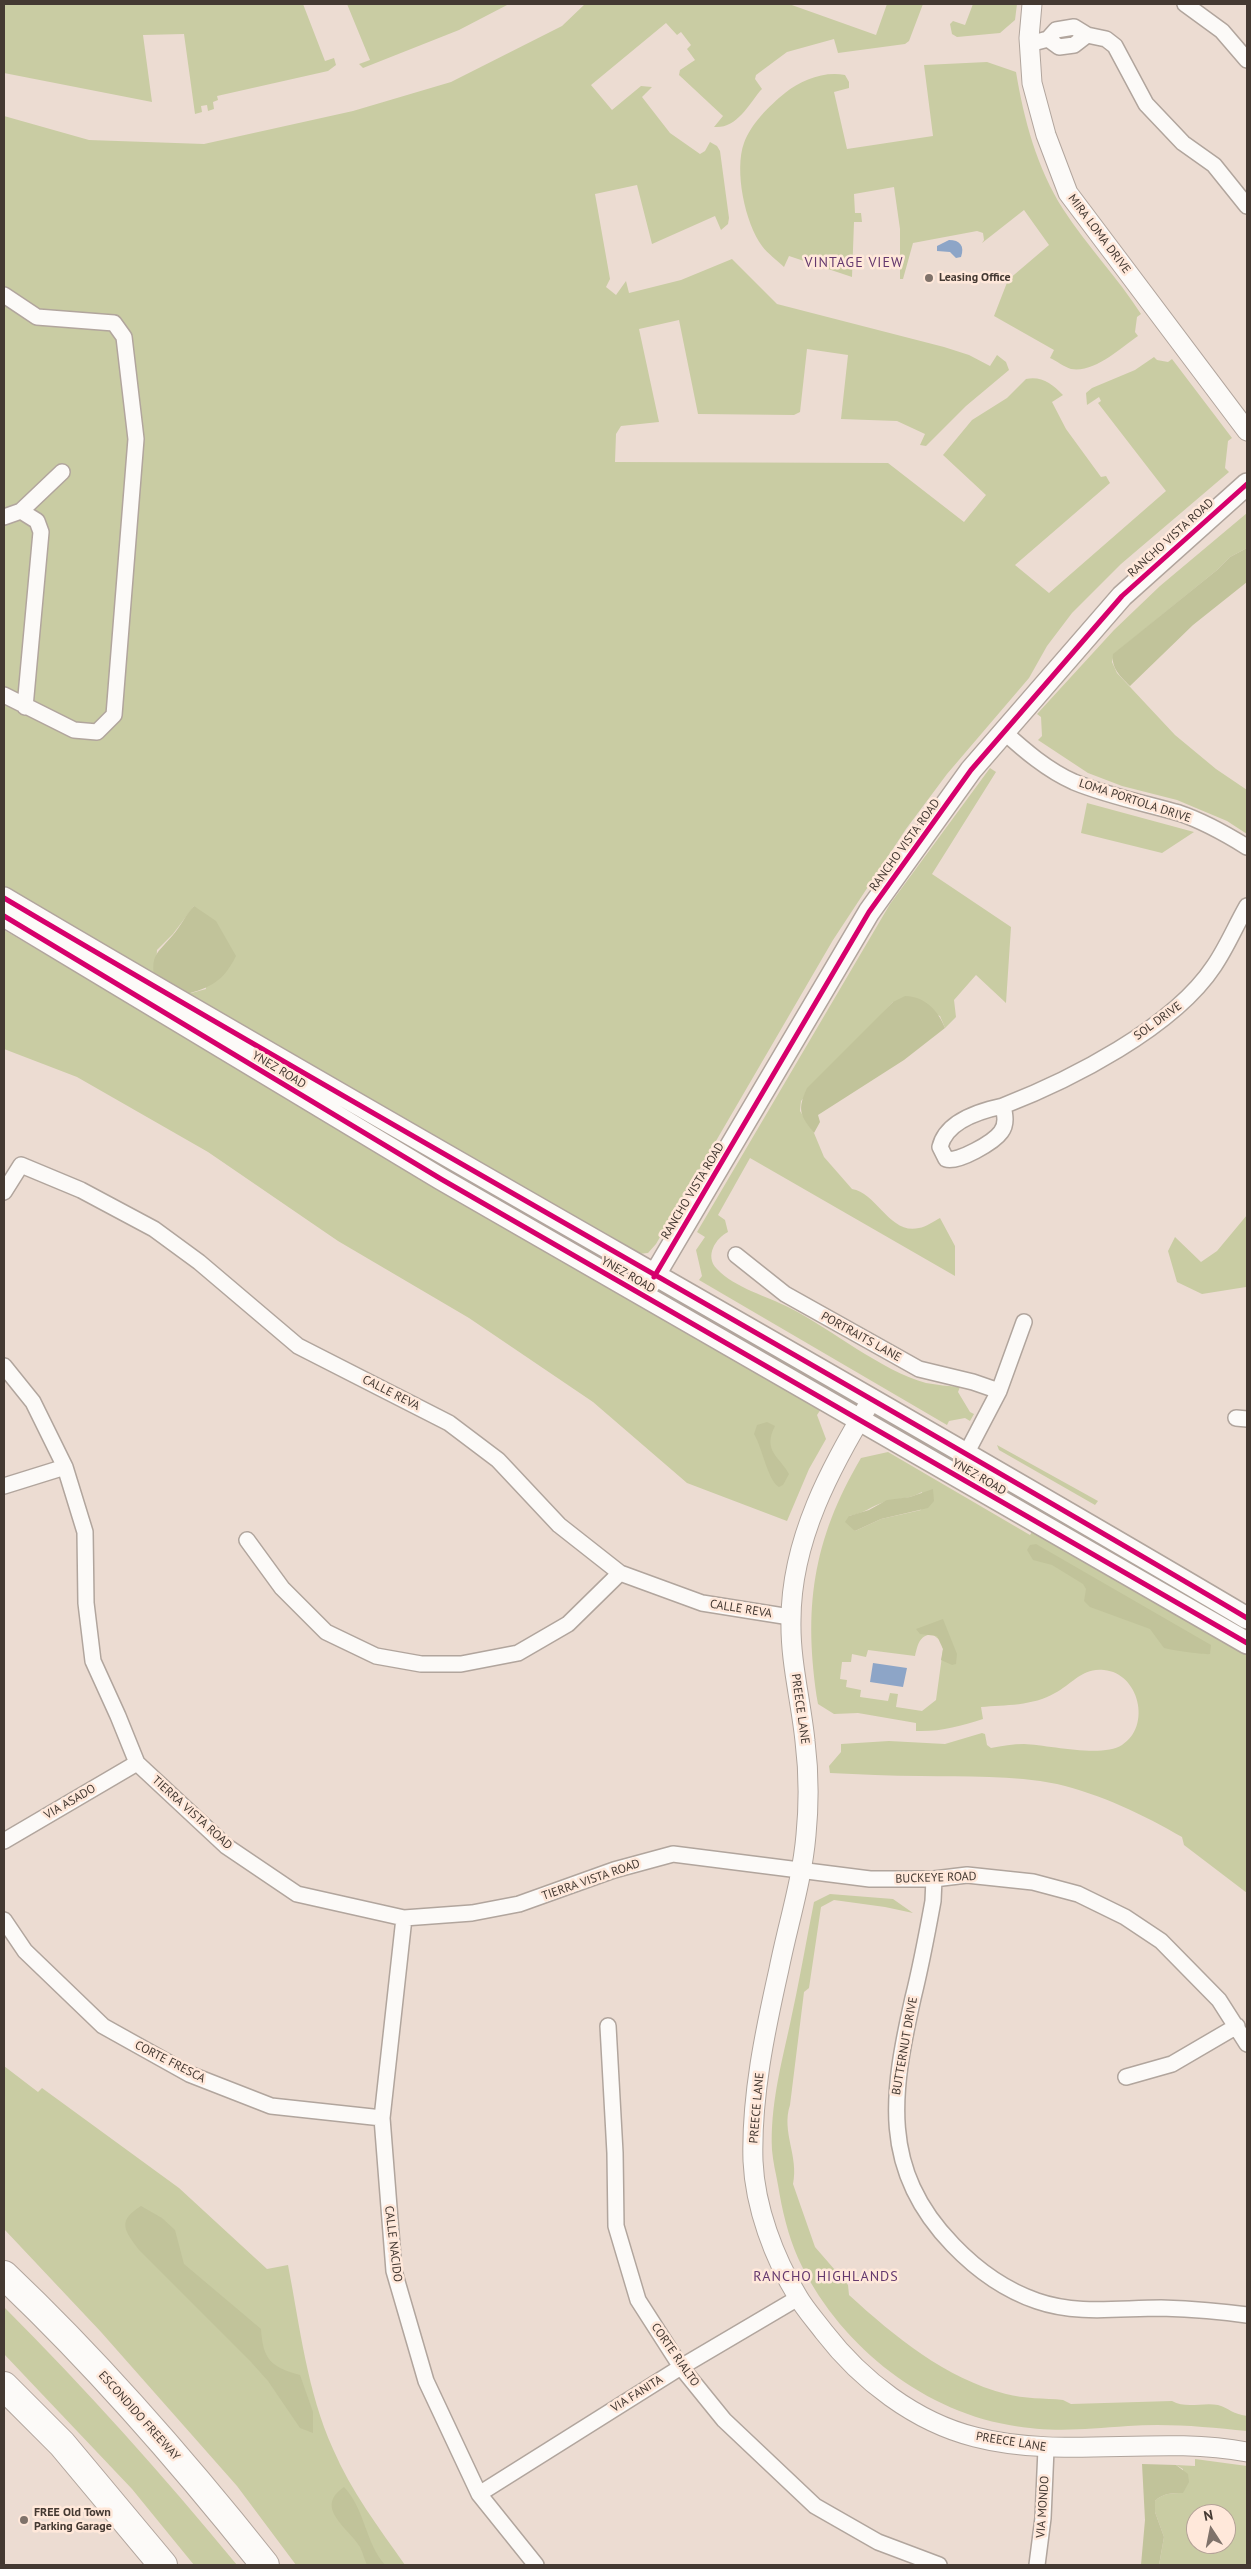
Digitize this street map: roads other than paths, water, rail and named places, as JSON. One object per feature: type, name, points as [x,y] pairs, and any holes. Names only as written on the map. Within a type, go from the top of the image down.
[{"type":"highway","name":"ESCONDIDO FREEWAY","points":[[4,2275],[40,2310],[146,2422],[205,2490],[265,2565]]},
{"type":"highway","points":[[4,2386],[62,2444],[163,2565]]},
{"type":"main road","name":"RANCHO VISTA ROAD","points":[[649,1285],[869,912],[971,770],[1122,596],[1247,484]]},
{"type":"main road","name":"YNEZ ROAD","points":[[4,898],[649,1285],[859,1420],[1247,1643]]},
{"type":"main road","name":"YNEZ ROAD","points":[[4,916],[441,1179],[872,1400],[1247,1618]]},
{"type":"street","name":"MIRA LOMA DRIVE","points":[[1032,4],[1029,44],[1032,83],[1046,135],[1068,193],[1247,431]]},
{"type":"street","points":[[1185,4],[1222,31],[1247,60]]},
{"type":"street","points":[[1029,44],[1048,39],[1059,47],[1074,45],[1086,35],[1106,38],[1115,46],[1146,104],[1183,143],[1214,165],[1247,206]]},
{"type":"street","points":[[4,295],[37,317],[114,323],[124,337],[136,439],[114,715],[97,732],[74,730],[4,695]]},
{"type":"street","points":[[4,516],[21,511],[62,472]]},
{"type":"street","points":[[21,511],[37,521],[41,532],[25,707]]},
{"type":"street","name":"LOMA PORTOLA DRIVE","points":[[1003,731],[1047,766],[1073,781],[1128,800],[1181,814],[1225,834],[1247,847]]},
{"type":"street","name":"SOL DRIVE","points":[[1003,1106],[1047,1089],[1149,1030],[1187,999],[1214,966],[1247,906]]},
{"type":"street","name":"CALLE REVA","points":[[4,1192],[22,1165],[81,1190],[154,1229],[199,1262],[298,1346],[449,1423],[498,1460],[559,1525],[620,1573],[702,1603],[790,1617]]},
{"type":"street","name":"PORTRAITS LANE","points":[[736,1255],[785,1294],[919,1369],[973,1382],[999,1391]]},
{"type":"street","points":[[966,1454],[999,1391],[1024,1322]]},
{"type":"street","name":"TIERRA VISTA ROAD","points":[[4,1366],[33,1402],[65,1467],[85,1532],[86,1603],[93,1661],[118,1716],[136,1763],[226,1846],[297,1894],[404,1918],[472,1913],[519,1904],[614,1870],[672,1854],[803,1869]]},
{"type":"street","name":"PREECE LANE","points":[[872,1400],[848,1437],[818,1499],[799,1555],[790,1617],[796,1686],[805,1740],[809,1802],[803,1869],[778,1969],[756,2095],[753,2163],[761,2209],[773,2246],[798,2298],[842,2354],[889,2397],[928,2419],[973,2437],[1046,2449],[1216,2446],[1247,2452]]},
{"type":"street","points":[[4,1486],[65,1467]]},
{"type":"street","points":[[247,1540],[282,1588],[326,1632],[376,1656],[420,1664],[461,1664],[518,1653],[568,1624],[620,1573]]},
{"type":"street","name":"VIA ASADO","points":[[4,1841],[136,1763]]},
{"type":"street","name":"BUCKEYE ROAD","points":[[803,1869],[870,1879],[934,1879],[967,1875],[1033,1882],[1078,1894],[1117,1913],[1161,1942],[1219,2000],[1247,2044]]},
{"type":"street","name":"BUTTERNUT DRIVE","points":[[934,1879],[933,1901],[896,2090],[896,2123],[901,2155],[911,2185],[932,2220],[960,2253],[993,2280],[1037,2302],[1104,2311],[1160,2308],[1247,2315]]},
{"type":"street","name":"CALLE NACIDO","points":[[404,1918],[382,2118],[394,2271],[426,2381],[479,2494],[536,2565]]},
{"type":"street","name":"CORTE FRESCA","points":[[4,1920],[25,1951],[103,2026],[189,2074],[271,2106],[382,2118]]},
{"type":"street","name":"CORTE RIALTO","points":[[608,2026],[615,2153],[616,2226],[638,2300],[681,2367],[724,2420],[815,2506],[878,2542],[938,2565]]},
{"type":"street","points":[[1126,2077],[1172,2064],[1237,2026]]},
{"type":"street","name":"VIA FANITA","points":[[479,2494],[681,2367],[798,2298]]},
{"type":"street","name":"VIA MONDO","points":[[1037,2565],[1043,2518],[1046,2449]]},
{"type":"water","points":[[949,240],[961,244],[961,257],[956,258],[950,252],[937,251],[937,246]]},
{"type":"water","points":[[873,1663],[907,1668],[903,1687],[870,1682]]},
{"type":"place","name":"Leasing Office","points":[[929,278]]},
{"type":"place","name":"FREE Old Town Parking Garage","points":[[24,2520]]},
{"type":"district","name":"VINTAGE VIEW","points":[[854,263]]},
{"type":"district","name":"RANCHO HIGHLANDS","points":[[826,2277]]}]
